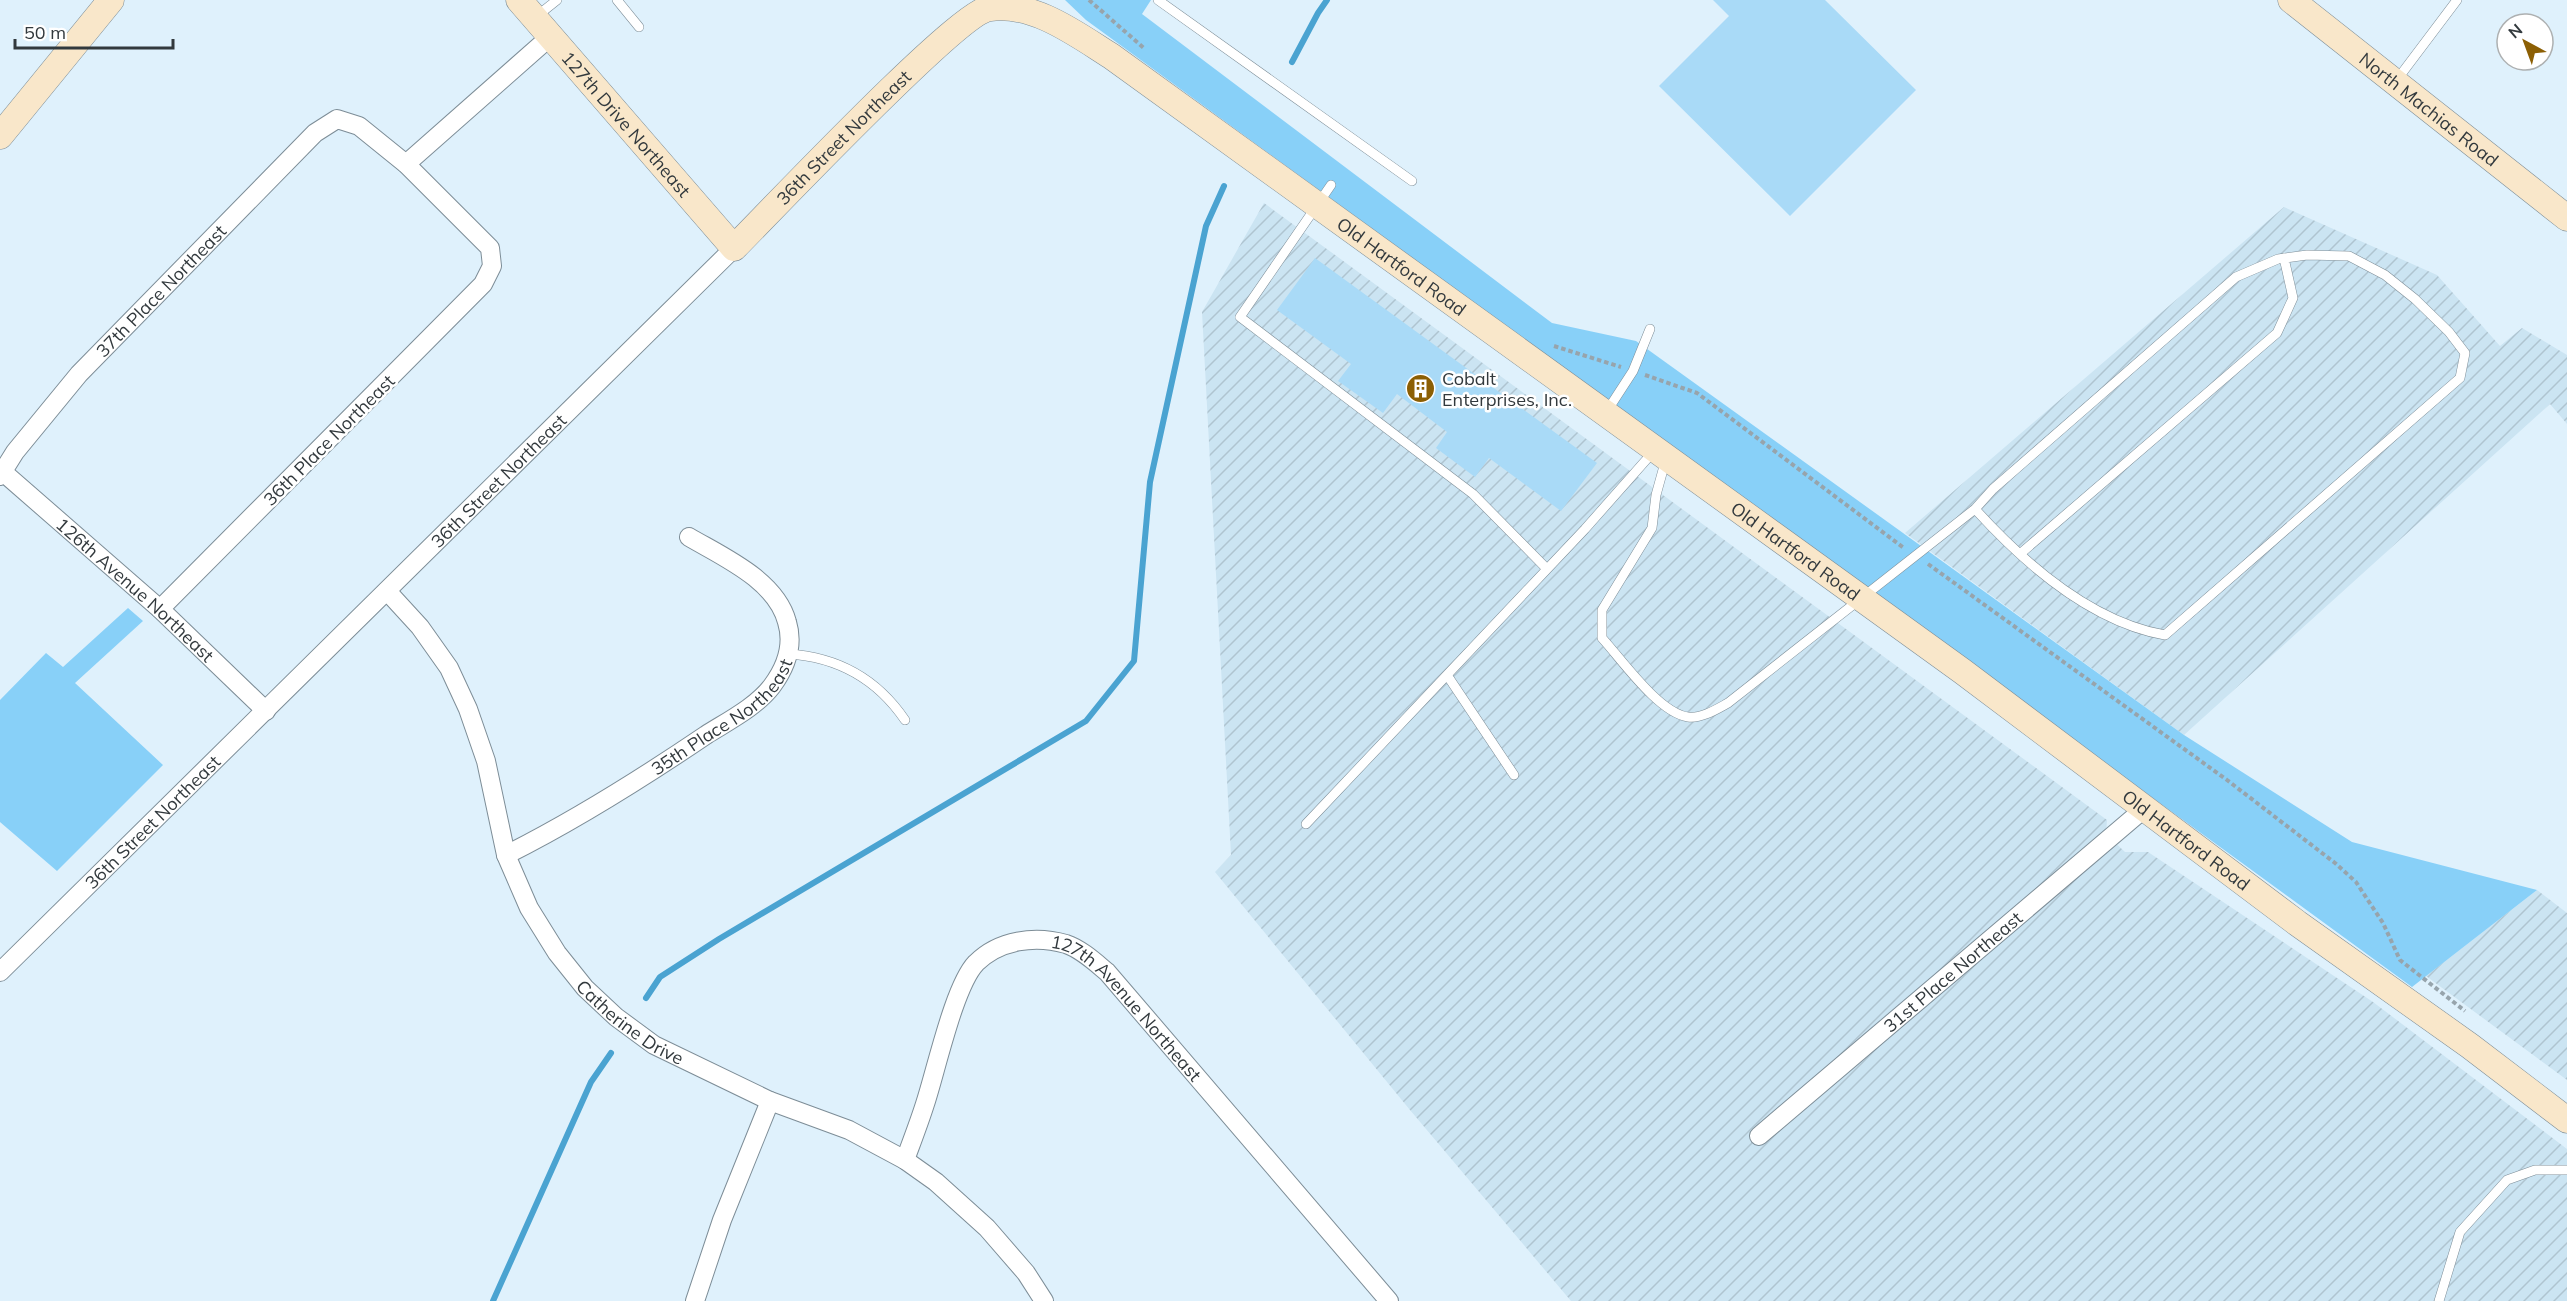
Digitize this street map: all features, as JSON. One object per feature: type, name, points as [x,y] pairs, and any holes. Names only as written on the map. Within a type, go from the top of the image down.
[{"type":"street","points":[[0,136],[111,0]]},
{"type":"street","name":"North Machias Road","points":[[2291,0],[2567,218]]},
{"type":"street","name":"Old Hartford Road","points":[[1012,3],[1064,26],[1324,195],[1661,454],[1863,599],[2297,923],[2470,1046],[2567,1120]]},
{"type":"street","name":"36th Street Northeast","points":[[0,972],[948,36],[974,15],[988,8],[1012,3]]},
{"type":"street","points":[[406,164],[535,18]]},
{"type":"street","name":"127th Drive Northeast","points":[[535,18],[734,248]]},
{"type":"street","name":"37th Place Northeast","points":[[1,474],[15,452],[87,366],[315,134],[337,119],[359,126],[406,164]]},
{"type":"street","name":"36th Place Northeast","points":[[160,609],[483,285],[492,266],[490,248],[406,164]]},
{"type":"street","name":"126th Avenue Northeast","points":[[1,474],[160,609],[266,711]]},
{"type":"street","name":"35th Place Northeast","points":[[506,855],[569,823],[645,777],[746,709],[770,688],[783,669],[790,646],[787,621],[775,598],[758,580],[689,537]]},
{"type":"street","name":"Catherine Drive","points":[[387,591],[420,627],[448,668],[468,709],[486,760],[506,855],[529,908],[557,953],[585,988],[615,1017],[654,1045],[770,1101],[849,1130],[905,1160],[936,1182],[987,1228],[1026,1273],[1044,1301]]},
{"type":"street","name":"31st Place Northeast","points":[[1760,1136],[2145,808]]},
{"type":"street","name":"127th Avenue Northeast","points":[[905,1160],[953,1012],[964,982],[975,964],[993,950],[1022,940],[1045,940],[1067,945],[1089,957],[1107,972],[1389,1301]]},
{"type":"street","points":[[695,1301],[722,1220],[770,1101]]},
{"type":"lane","points":[[535,18],[557,0]]},
{"type":"lane","points":[[617,0],[639,27]]},
{"type":"lane","points":[[1158,0],[1412,180]]},
{"type":"lane","points":[[2396,81],[2457,0]]},
{"type":"lane","points":[[1324,195],[1240,317],[1473,495],[1547,569]]},
{"type":"lane","points":[[1661,454],[1652,528],[1602,610],[1602,638],[1664,706],[1689,717],[1710,712],[1728,703],[1975,509],[1992,489],[2236,277],[2284,258],[2307,255],[2349,255],[2385,275],[2415,299],[2450,332],[2465,353],[2460,378],[2165,635],[2140,631],[2108,616],[2070,593],[1996,533],[1975,509]]},
{"type":"lane","points":[[2020,554],[2277,333],[2293,298],[2284,258]]},
{"type":"lane","points":[[1606,413],[1633,371],[1650,329]]},
{"type":"lane","points":[[1306,824],[1547,569],[1661,454]]},
{"type":"lane","points":[[788,654],[819,658],[855,672],[886,696],[905,720]]},
{"type":"lane","points":[[1447,675],[1514,775]]},
{"type":"lane","points":[[2439,1301],[2460,1232],[2507,1180],[2535,1170],[2567,1170]]},
{"type":"path","points":[[1089,0],[1148,52]]},
{"type":"path","points":[[1550,345],[1697,393],[1916,556],[2227,780],[2335,862],[2356,882],[2383,923],[2400,960],[2472,1017]]},
{"type":"shaded area","points":[[1065,0],[1151,0],[1142,14],[1552,323],[1636,341],[2184,735],[2352,842],[2537,890],[2412,987],[1086,20]]},
{"type":"shaded area","points":[[1264,203],[2107,820],[2106,834],[2125,852],[2148,852],[2373,1002],[2567,1149],[2567,1301],[1571,1301],[1410,1110],[1215,872],[1231,855],[1202,312]]},
{"type":"shaded area","points":[[2284,207],[2437,275],[2500,346],[2522,328],[2567,355],[2567,424],[2550,404],[2184,735],[1905,533]]},
{"type":"shaded area","points":[[128,608],[143,621],[75,683],[163,765],[57,871],[0,822],[0,700],[46,653],[63,667]]},
{"type":"shaded area","points":[[2537,890],[2567,913],[2567,1080],[2426,976]]},
{"type":"building","points":[[1713,0],[1825,0],[1916,90],[1790,216],[1659,86],[1729,16]]},
{"type":"building","name":"Cobalt Enterprises, Inc.","points":[[1315,258],[1597,463],[1561,511],[1489,458],[1475,477],[1436,448],[1447,432],[1397,394],[1383,413],[1338,381],[1351,364],[1277,310]]},
{"type":"waterway","points":[[1292,62],[1327,0]]},
{"type":"waterway","points":[[646,998],[660,977],[719,939],[1086,721],[1134,661],[1150,482],[1206,226],[1224,186]]},
{"type":"waterway","points":[[493,1301],[591,1082],[611,1053]]},
{"type":"place","name":"Cobalt Enterprises, Inc.","points":[[1421,388]]}]
